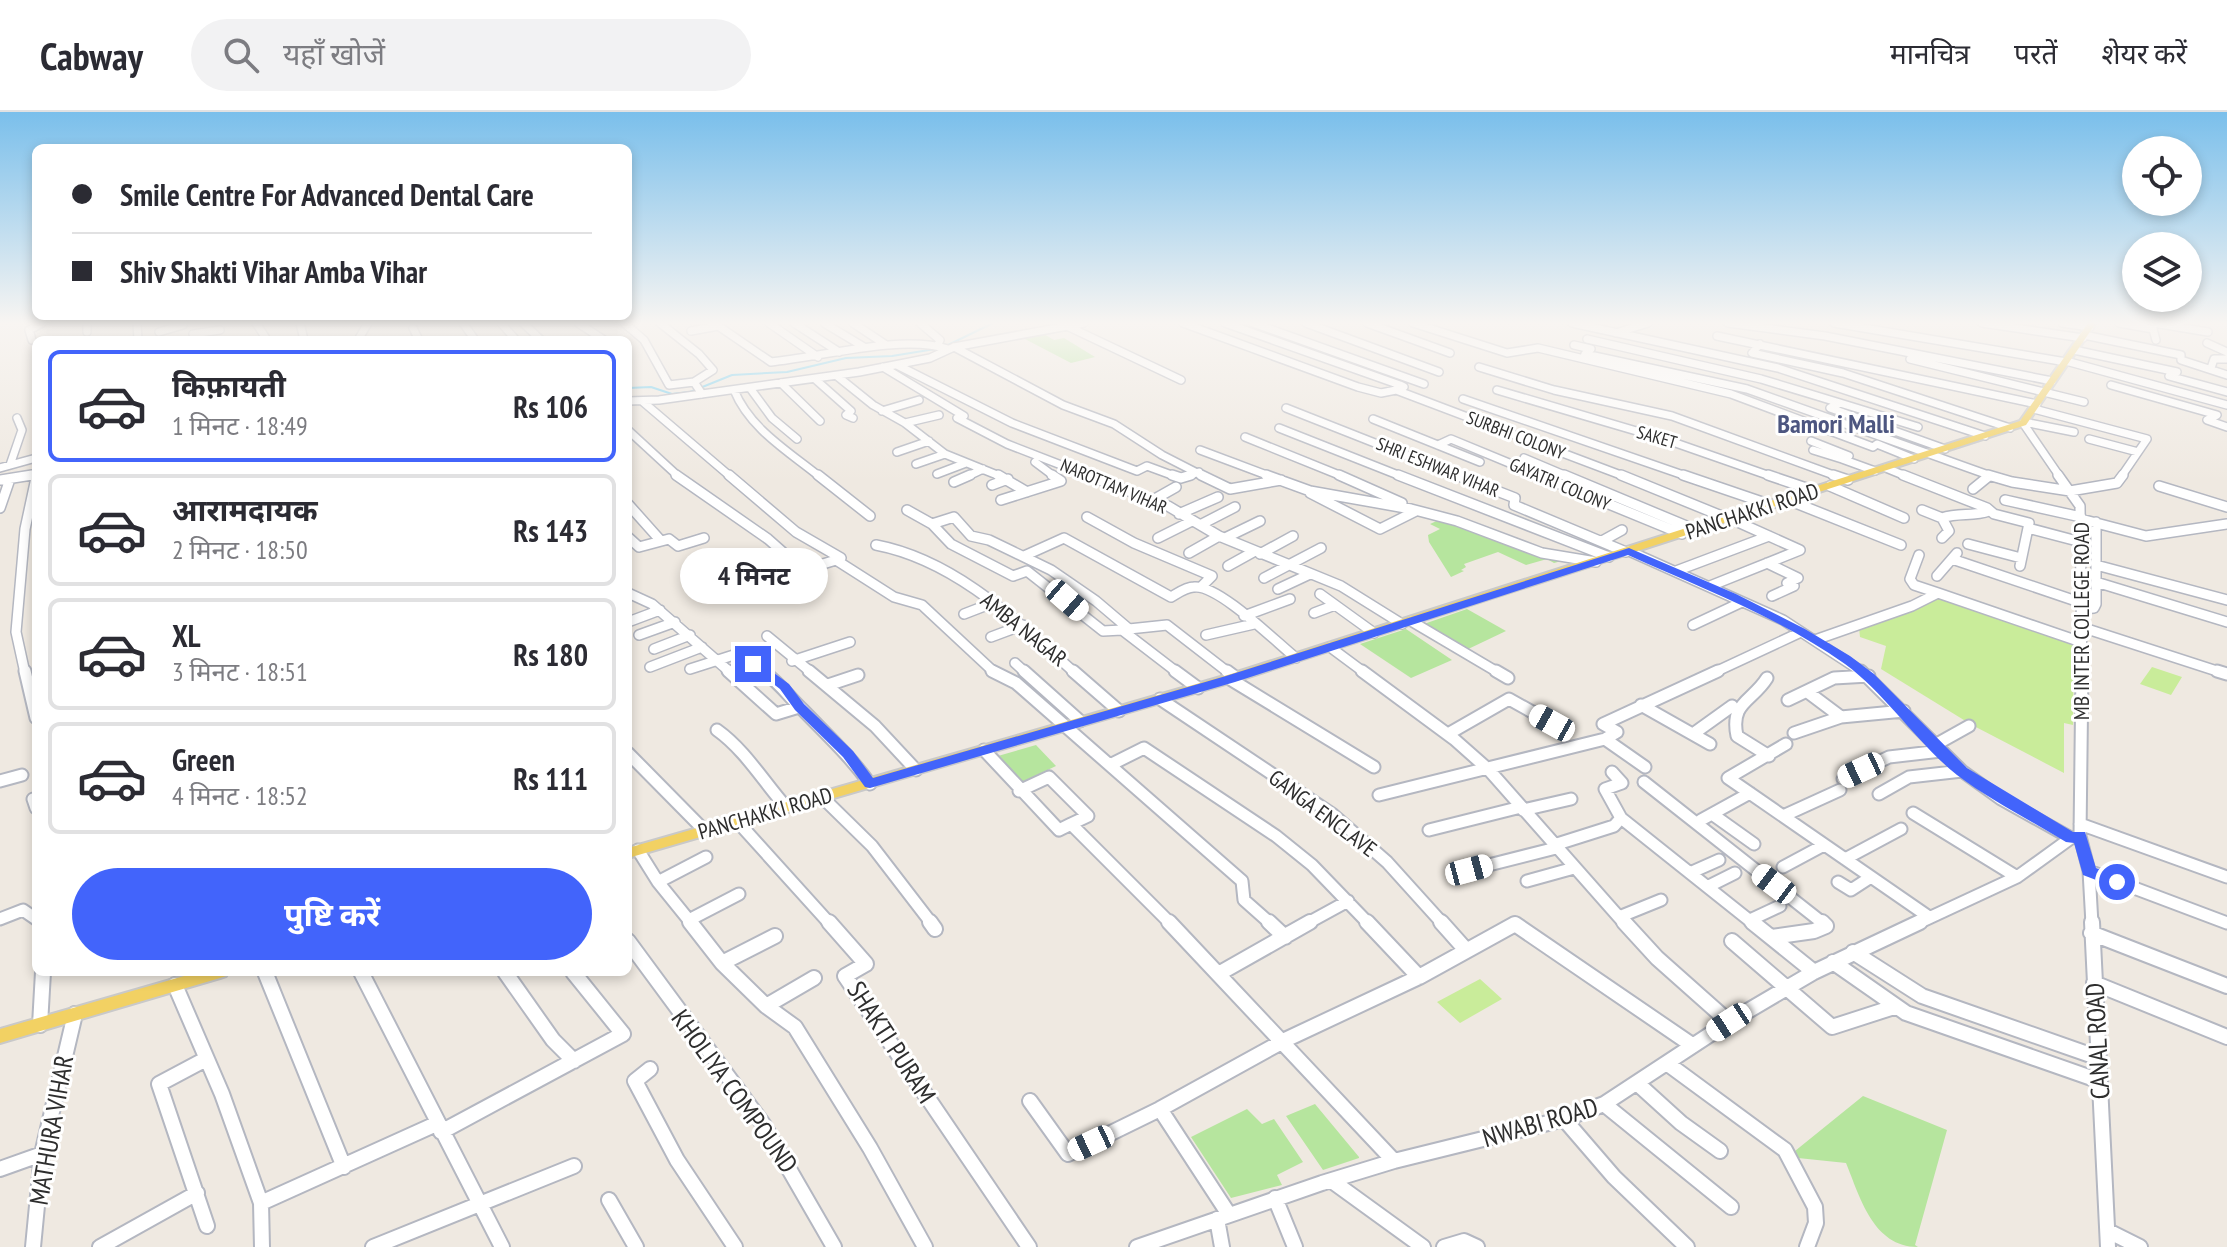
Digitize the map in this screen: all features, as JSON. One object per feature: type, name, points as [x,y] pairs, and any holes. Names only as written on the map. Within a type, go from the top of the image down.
[{"type":"main road","points":[[2024,423],[2057,376]]},
{"type":"main road","name":"PANCHAKKI ROAD","points":[[633,852],[1233,678],[2024,423]]},
{"type":"main road","points":[[0,1036],[201,976]]},
{"type":"street","points":[[664,376],[669,385],[734,390],[837,376],[945,454],[1008,479],[1027,492]]},
{"type":"street","points":[[632,401],[699,389],[709,376]]},
{"type":"street","name":"NAROTTAM VIHAR","points":[[898,376],[964,416],[957,418],[1007,444],[1153,500],[1222,537],[1341,586],[1508,678]]},
{"type":"street","points":[[919,376],[1012,423],[1137,471],[1147,466],[1181,478],[1199,472]]},
{"type":"street","points":[[1004,376],[1063,405],[1117,426],[1162,455],[1233,490],[1283,480]]},
{"type":"street","points":[[1172,376],[1181,380]]},
{"type":"street","points":[[1328,376],[1381,393],[1396,390]]},
{"type":"street","name":"SURBHI COLONY","points":[[1375,376],[1404,387],[1396,390]]},
{"type":"street","points":[[1401,376],[1424,384]]},
{"type":"street","points":[[1508,376],[1554,390],[1672,416],[1848,480]]},
{"type":"street","points":[[1650,376],[1731,394],[1832,433],[1873,447],[1877,444],[1914,459]]},
{"type":"street","points":[[1687,376],[1747,389],[1989,476],[2070,491],[2117,483],[2147,439],[2036,406],[1914,376]]},
{"type":"street","points":[[1749,376],[1918,427]]},
{"type":"street","points":[[1804,376],[1985,436]]},
{"type":"street","points":[[1846,376],[2010,428]]},
{"type":"street","points":[[1994,376],[2049,387]]},
{"type":"street","points":[[2001,376],[2049,387],[2084,402]]},
{"type":"street","points":[[2120,376],[2227,405]]},
{"type":"street","points":[[2147,383],[2167,376]]},
{"type":"street","points":[[2179,376],[2227,392]]},
{"type":"street","points":[[815,379],[851,411],[846,415],[853,418]]},
{"type":"street","points":[[781,383],[820,421]]},
{"type":"street","points":[[1943,395],[1956,385]]},
{"type":"street","points":[[2111,385],[2227,418]]},
{"type":"street","points":[[750,388],[772,418],[797,439]]},
{"type":"street","points":[[734,390],[742,410],[759,428],[870,516]]},
{"type":"street","name":"SURBHI COLONY","points":[[1396,390],[1610,470],[1800,550],[1767,563]]},
{"type":"street","name":"SAKET","points":[[1497,390],[1667,440],[1815,491]]},
{"type":"street","points":[[1463,399],[1771,505]]},
{"type":"street","points":[[882,411],[919,400]]},
{"type":"street","points":[[632,434],[680,478],[768,539],[795,566],[803,570],[841,558],[796,532],[642,401]]},
{"type":"street","points":[[1840,403],[1830,408],[1945,449]]},
{"type":"street","name":"SHRI ESHWAR VIHAR","points":[[1286,408],[1515,498],[1514,505],[1710,586],[1801,632],[1869,676],[1962,771],[2077,833],[2227,877]]},
{"type":"street","points":[[1980,418],[1990,412]]},
{"type":"street","points":[[905,423],[939,415]]},
{"type":"street","points":[[2217,415],[2207,420],[2227,427]]},
{"type":"street","points":[[10,465],[22,430],[17,418]]},
{"type":"street","points":[[1373,419],[1480,462]]},
{"type":"street","points":[[2024,423],[2074,432]]},
{"type":"street","name":"MB INTER COLLEGE ROAD","points":[[2024,423],[2080,506],[2082,606],[2077,833]]},
{"type":"street","points":[[1279,428],[1609,557]]},
{"type":"street","points":[[1245,437],[1327,469],[1413,510]]},
{"type":"street","name":"GAYATRI COLONY","points":[[1438,445],[1451,439],[1682,534]]},
{"type":"street","points":[[2089,439],[2138,452]]},
{"type":"street","points":[[897,452],[929,441]]},
{"type":"street","points":[[1812,445],[1849,456],[1842,459],[1881,469],[1989,511],[2029,523],[2021,562],[1968,544]]},
{"type":"street","points":[[1200,450],[1310,491],[1413,510],[1457,521],[1542,553],[1596,562]]},
{"type":"street","points":[[916,464],[945,454]]},
{"type":"street","points":[[1524,458],[1696,530]]},
{"type":"street","points":[[0,468],[32,459]]},
{"type":"street","points":[[1001,500],[1061,481],[1035,462]]},
{"type":"street","points":[[937,474],[966,463]]},
{"type":"street","points":[[954,482],[983,469]]},
{"type":"street","points":[[1755,481],[1765,474]]},
{"type":"street","points":[[0,480],[32,476]]},
{"type":"street","points":[[1973,489],[1989,476]]},
{"type":"street","points":[[0,508],[10,479]]},
{"type":"street","points":[[992,485],[1008,479]]},
{"type":"street","points":[[1830,486],[1904,518]]},
{"type":"street","points":[[2159,486],[2227,507]]},
{"type":"street","points":[[1153,500],[1176,487]]},
{"type":"street","points":[[1310,491],[1311,496],[1380,529]]},
{"type":"street","points":[[32,495],[25,529],[16,632],[32,701]]},
{"type":"street","points":[[1179,514],[1218,497]]},
{"type":"street","points":[[1788,500],[1901,545]]},
{"type":"street","points":[[2005,500],[2146,536],[2227,524]]},
{"type":"street","points":[[1158,538],[1235,507]]},
{"type":"street","points":[[632,508],[661,541]]},
{"type":"street","points":[[907,510],[932,524],[951,544],[1013,576],[1027,571],[1103,631],[1167,625],[1233,678],[1374,767]]},
{"type":"street","points":[[1369,536],[1413,510]]},
{"type":"street","points":[[1922,510],[1942,518],[1949,531],[1942,538]]},
{"type":"street","points":[[1942,518],[1957,513],[1976,516],[1989,511]]},
{"type":"street","points":[[932,524],[952,516],[971,536],[1051,570],[1096,601],[1126,630],[1198,688]]},
{"type":"street","points":[[1024,556],[1064,538],[1171,597],[1212,580],[1209,574],[1134,543],[1087,517]]},
{"type":"street","points":[[1189,553],[1260,521]]},
{"type":"street","points":[[1937,576],[1955,556],[2094,608],[2096,522]]},
{"type":"street","points":[[2028,528],[2081,542]]},
{"type":"street","points":[[1602,541],[1622,530]]},
{"type":"street","points":[[1228,566],[1293,536]]},
{"type":"street","points":[[1676,571],[1769,536]]},
{"type":"street","points":[[632,541],[639,547],[669,539],[678,546],[704,538]]},
{"type":"street","name":"AMBA NAGAR","points":[[876,545],[907,551],[995,602],[1119,711]]},
{"type":"street","points":[[1264,578],[1321,548]]},
{"type":"street","points":[[1919,555],[1910,579],[1914,585],[2081,642]]},
{"type":"street","points":[[836,560],[894,597],[922,605],[992,671],[1016,683],[1062,727],[1242,881],[1244,900],[1285,937]]},
{"type":"street","points":[[1710,586],[1767,563],[1798,578],[1787,583],[1794,586],[1772,596]]},
{"type":"street","points":[[2096,565],[2227,600]]},
{"type":"street","points":[[1278,589],[1310,574]]},
{"type":"street","points":[[2096,582],[2227,622]]},
{"type":"street","points":[[1201,587],[1244,616],[1296,658]]},
{"type":"street","points":[[1815,640],[1912,606],[1938,593]]},
{"type":"street","points":[[1320,594],[1374,633]]},
{"type":"street","points":[[632,595],[675,622],[776,714],[799,707]]},
{"type":"street","points":[[1244,616],[1290,599]]},
{"type":"street","points":[[964,614],[995,602]]},
{"type":"street","points":[[1693,625],[1742,602]]},
{"type":"street","points":[[1314,613],[1335,605]]},
{"type":"street","points":[[632,620],[660,610]]},
{"type":"street","points":[[639,635],[675,622]]},
{"type":"street","points":[[1206,635],[1254,624]]},
{"type":"street","points":[[991,637],[1023,625]]},
{"type":"street","points":[[2081,627],[2227,674]]},
{"type":"street","points":[[1379,795],[1605,739],[1617,732],[1603,724],[1801,632]]},
{"type":"street","points":[[654,649],[690,635]]},
{"type":"street","points":[[767,636],[792,661],[828,685],[894,742],[916,770]]},
{"type":"street","points":[[792,661],[850,642]]},
{"type":"street","points":[[650,667],[702,647]]},
{"type":"street","points":[[1330,647],[1448,734],[1489,770],[1657,958],[1729,1022]]},
{"type":"street","points":[[690,669],[740,653],[785,687],[799,707],[848,754],[870,784]]},
{"type":"street","points":[[1015,663],[1080,721]]},
{"type":"street","points":[[828,685],[858,675]]},
{"type":"street","points":[[1788,700],[1809,693],[1819,683],[1834,678],[1869,676]]},
{"type":"street","points":[[1767,678],[1763,687],[1742,702],[1735,728],[1737,736],[1769,756]]},
{"type":"street","points":[[1809,693],[1841,717]]},
{"type":"street","name":"GANGA ENCLAVE","points":[[1160,699],[1332,814],[1387,862],[1466,950]]},
{"type":"street","points":[[1448,734],[1509,699],[1552,723]]},
{"type":"street","points":[[1641,705],[1710,744]]},
{"type":"street","points":[[1693,734],[1732,706]]},
{"type":"street","points":[[1794,733],[1841,717],[1904,711]]},
{"type":"street","points":[[1783,816],[1889,757],[1938,748],[1969,726]]},
{"type":"street","points":[[717,730],[738,745],[753,769],[786,807]]},
{"type":"street","points":[[1605,739],[1645,767]]},
{"type":"street","points":[[1786,744],[1728,778],[1929,917]]},
{"type":"street","points":[[1110,765],[1144,748],[1276,836],[1312,865],[1419,977]]},
{"type":"street","points":[[984,750],[1019,791],[1059,830],[1088,816],[1049,777],[1019,791]]},
{"type":"street","points":[[632,757],[704,830]]},
{"type":"street","points":[[1879,794],[1909,777],[1962,771]]},
{"type":"street","points":[[1612,772],[1622,783],[1605,789],[1621,818],[1814,972]]},
{"type":"street","points":[[0,781],[22,775]]},
{"type":"street","points":[[1644,782],[1826,926],[1814,931],[1772,937]]},
{"type":"street","points":[[1750,793],[1706,817],[1754,844]]},
{"type":"street","points":[[822,797],[872,846],[935,929]]},
{"type":"street","points":[[1429,830],[1571,799]]},
{"type":"street","points":[[1913,813],[2017,877]]},
{"type":"street","points":[[1469,870],[1614,826],[1621,818]]},
{"type":"street","name":"SHAKTI PURAM","points":[[737,821],[866,964],[845,976],[1029,1247]]},
{"type":"street","points":[[1071,824],[1285,1040],[1394,1161]]},
{"type":"street","points":[[1845,859],[1901,829]]},
{"type":"street","name":"CANAL ROAD","points":[[2077,833],[2089,871],[2108,1239]]},
{"type":"street","name":"NWABI ROAD","points":[[1137,1247],[1275,1198],[1394,1161],[1564,1119],[1604,1104],[1668,1064],[1692,1045],[1814,972],[2017,877],[2077,833]]},
{"type":"street","points":[[1783,867],[1824,845]]},
{"type":"street","points":[[633,852],[722,963],[766,1006],[795,1027],[870,1148],[925,1247]]},
{"type":"street","points":[[658,882],[706,857]]},
{"type":"street","points":[[1692,872],[1719,860]]},
{"type":"street","points":[[1527,881],[1574,868]]},
{"type":"street","points":[[2089,871],[2227,923]]},
{"type":"street","points":[[1709,886],[1735,873]]},
{"type":"street","points":[[1838,882],[1851,890],[1871,877]]},
{"type":"street","points":[[689,920],[739,894]]},
{"type":"street","points":[[1619,917],[1661,900]]},
{"type":"street","points":[[1220,973],[1348,901]]},
{"type":"street","points":[[1750,920],[1780,906]]},
{"type":"street","points":[[0,919],[23,910],[32,916]]},
{"type":"street","points":[[1030,1101],[1068,1154],[1160,1109],[1285,1040],[1419,977],[1515,924],[1692,1045]]},
{"type":"street","points":[[2091,933],[2227,986]]},
{"type":"street","points":[[722,963],[775,936]]},
{"type":"street","points":[[1732,941],[1832,1027],[1894,1007]]},
{"type":"street","name":"KHOLIYA COMPOUND","points":[[632,947],[655,982],[713,1052],[746,1100],[809,1195],[834,1247]]},
{"type":"street","points":[[1853,952],[1922,996],[2099,1058]]},
{"type":"street","points":[[1833,962],[1894,1007],[2100,1081]]},
{"type":"street","points":[[40,1025],[43,976]]},
{"type":"street","points":[[267,976],[344,1167]]},
{"type":"street","points":[[363,976],[438,1128],[502,1247]]},
{"type":"street","points":[[508,976],[539,1022],[574,1061]]},
{"type":"street","points":[[261,1203],[438,1128],[623,1034],[576,976]]},
{"type":"street","points":[[766,1006],[814,978]]},
{"type":"street","points":[[2094,983],[2227,1037]]},
{"type":"street","points":[[175,985],[261,1203],[262,1247]]},
{"type":"street","name":"MATHURA VIHAR","points":[[32,1247],[42,1154],[75,1014]]},
{"type":"street","points":[[206,1059],[159,1084],[207,1226]]},
{"type":"street","points":[[1668,1064],[1785,1150],[1815,1207],[1816,1223],[1807,1247]]},
{"type":"street","points":[[650,1069],[635,1081],[677,1160],[735,1247]]},
{"type":"street","points":[[1638,1084],[1681,1123],[1720,1151]]},
{"type":"street","points":[[1604,1104],[1731,1207]]},
{"type":"street","points":[[1160,1109],[1223,1216],[1222,1247]]},
{"type":"street","points":[[1564,1119],[1614,1177],[1687,1247]]},
{"type":"street","points":[[0,1169],[42,1154]]},
{"type":"street","points":[[373,1247],[574,1166]]},
{"type":"street","points":[[1332,1181],[1423,1247]]},
{"type":"street","points":[[100,1247],[197,1193]]},
{"type":"street","points":[[1275,1198],[1295,1247]]},
{"type":"street","points":[[609,1200],[636,1247]]},
{"type":"street","points":[[2108,1239],[2140,1247]]},
{"type":"street","points":[[1444,1247],[1464,1241],[1477,1247]]},
{"type":"green space","points":[[1441,519],[1565,560],[1554,563],[1547,559],[1526,565],[1498,552],[1464,564],[1466,567],[1461,570],[1464,571],[1451,577],[1429,542],[1428,535],[1440,529],[1430,524]]},
{"type":"green space","points":[[1941,598],[2074,643],[2073,725],[2064,723],[2064,773],[1972,725],[1881,669],[1886,646],[1860,637],[1859,628]]},
{"type":"green space","points":[[1467,609],[1506,631],[1464,651],[1421,625]]},
{"type":"green space","points":[[1406,629],[1452,660],[1411,678],[1360,644]]},
{"type":"green space","points":[[2152,667],[2182,677],[2171,695],[2140,684]]},
{"type":"green space","points":[[1036,745],[1056,766],[1022,782],[998,756]]},
{"type":"green space","points":[[1480,979],[1502,999],[1460,1023],[1437,1002]]},
{"type":"green space","points":[[1863,1096],[1947,1130],[1915,1245],[1918,1247],[1890,1239],[1879,1229],[1863,1205],[1846,1163],[1798,1158],[1795,1151]]},
{"type":"green space","points":[[1315,1104],[1359,1158],[1323,1170],[1286,1116]]},
{"type":"green space","points":[[1247,1109],[1262,1124],[1274,1119],[1303,1162],[1277,1175],[1282,1185],[1231,1198],[1191,1137]]},
{"type":"waterway","points":[[632,388],[651,387],[672,394],[690,392],[730,376]]},
{"type":"district","name":"Bamori Malli","points":[[1836,423]]},
{"type":"route","points":[[753,664],[785,687],[799,707],[848,754],[870,784],[1230,679],[1629,551],[1732,597],[1801,632],[1845,659],[1869,676],[1962,771],[2071,838],[2080,836],[2089,871],[2117,882]]}]
